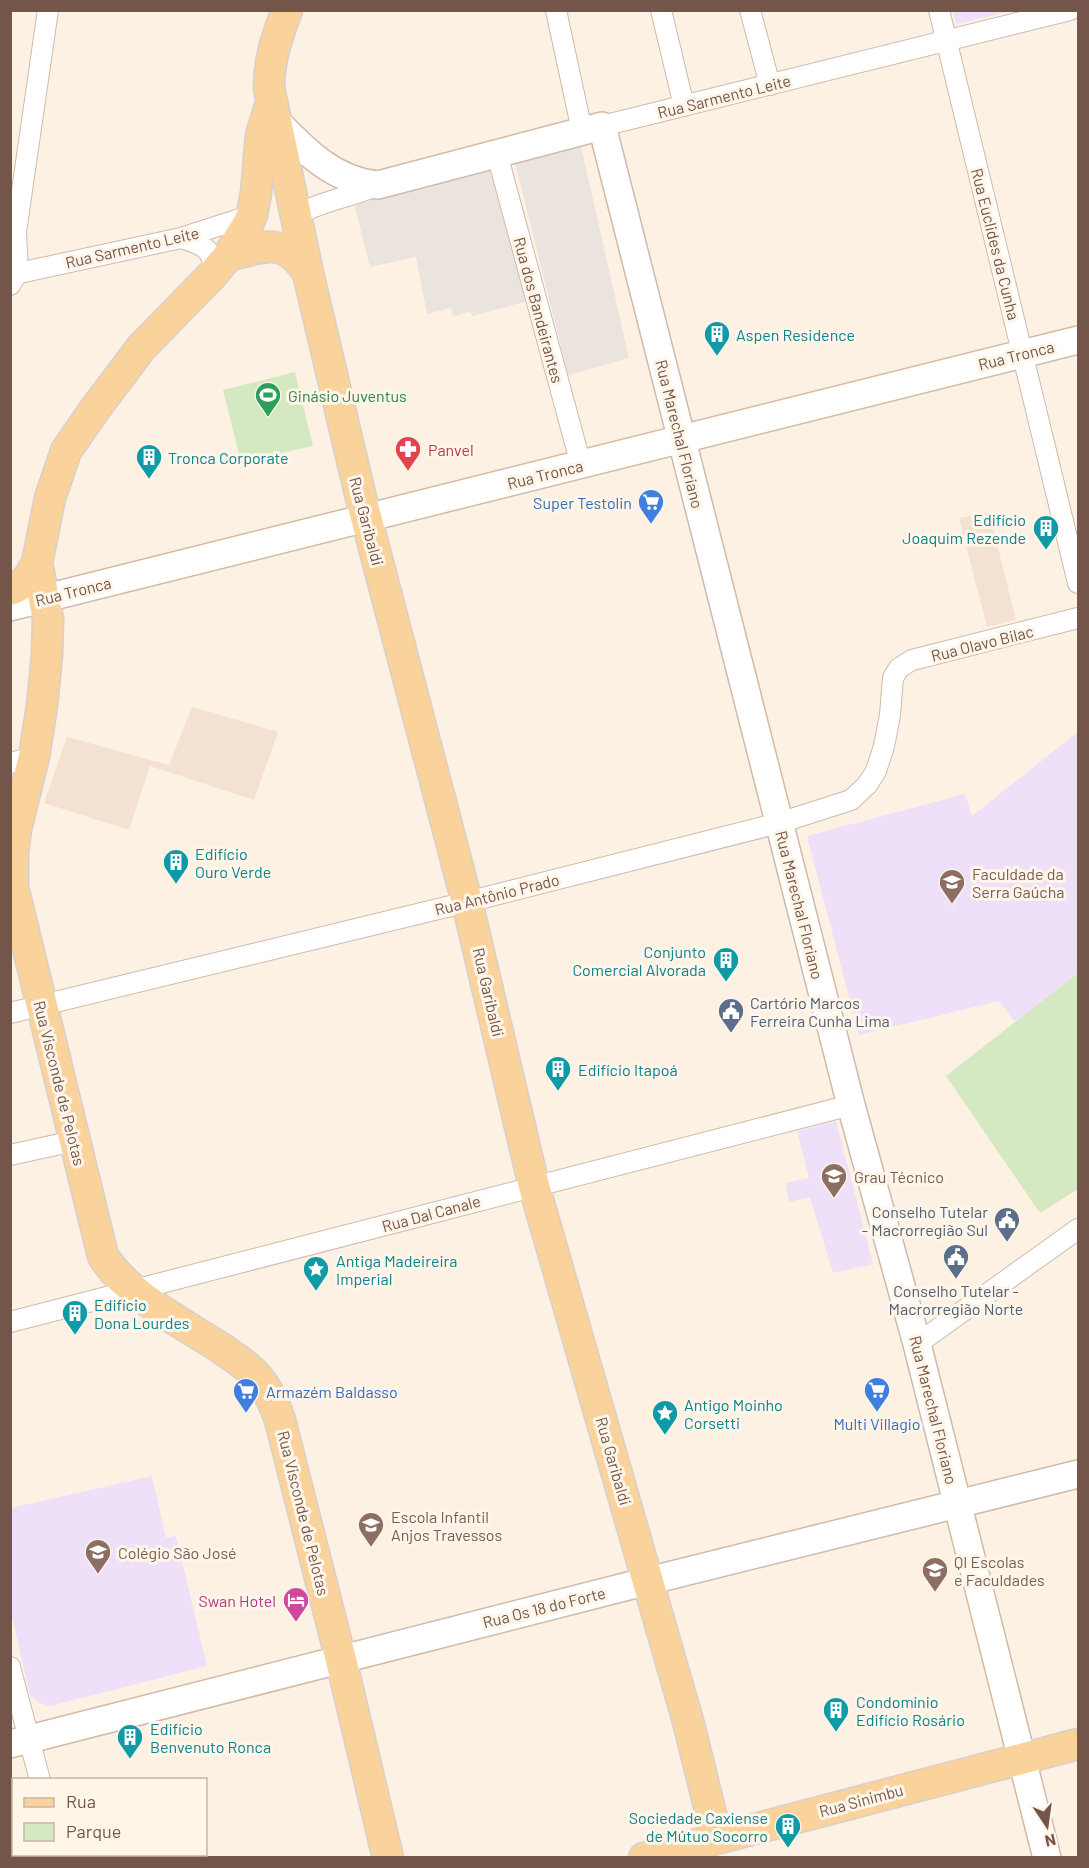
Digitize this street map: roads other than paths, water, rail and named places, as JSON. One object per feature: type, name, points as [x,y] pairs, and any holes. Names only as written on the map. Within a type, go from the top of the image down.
[{"type":"main road","points":[[273,112],[269,68],[273,45],[287,10]]},
{"type":"main road","name":"Rua Garibaldi","points":[[273,112],[308,273],[366,518],[467,902],[534,1186],[688,1721],[719,1848]]},
{"type":"main road","name":"Rua Visconde de Pelotas","points":[[273,112],[261,135],[256,193],[248,224],[220,265],[141,348],[66,451],[50,498],[37,563],[48,619],[47,655],[42,706],[22,760],[13,853],[14,887],[40,1005],[103,1256],[112,1271],[133,1290],[244,1363],[260,1379],[271,1397],[280,1420],[388,1857]]},
{"type":"main road","points":[[220,265],[260,248],[281,248],[298,258],[308,273]]},
{"type":"main road","points":[[10,590],[20,587],[28,579],[37,563]]},
{"type":"main road","name":"Rua Sinimbu","points":[[644,1857],[719,1848],[1022,1758],[1078,1744]]},
{"type":"street","points":[[13,278],[16,232],[48,10]]},
{"type":"street","points":[[556,10],[592,129]]},
{"type":"street","points":[[661,10],[684,106]]},
{"type":"street","points":[[750,10],[770,85]]},
{"type":"street","name":"Rua Euclides da Cunha","points":[[939,10],[1078,582]]},
{"type":"street","name":"Rua Sarmento Leite","points":[[296,214],[314,206],[360,194],[378,185],[592,129],[1070,10]]},
{"type":"street","name":"Rua Sarmento Leite","points":[[273,112],[311,156],[327,168],[362,184],[378,185]]},
{"type":"street","name":"Rua Marechal Floriano","points":[[592,129],[681,439],[851,1105],[917,1344],[1047,1857]]},
{"type":"street","name":"Rua dos Bandeirantes","points":[[497,154],[581,465]]},
{"type":"street","name":"Rua Sarmento Leite","points":[[13,278],[181,238],[252,215]]},
{"type":"street","points":[[181,238],[203,246],[214,263],[220,265]]},
{"type":"street","name":"Rua Tronca","points":[[10,607],[1078,339]]},
{"type":"street","name":"Rua Olavo Bilac","points":[[893,678],[899,668],[912,660],[1078,618]]},
{"type":"street","name":"Rua Antônio Prado","points":[[10,1013],[467,902],[779,822],[851,800],[867,785],[876,771],[890,715],[893,678]]},
{"type":"street","name":"Rua Dal Canale","points":[[10,1322],[851,1105]]},
{"type":"street","points":[[10,1155],[74,1141]]},
{"type":"street","points":[[917,1344],[1078,1229]]},
{"type":"street","name":"Rua Os 18 do Forte","points":[[20,1742],[648,1581],[1078,1474]]},
{"type":"street","points":[[10,1667],[20,1742],[39,1778]]},
{"type":"place","name":"Aspen Residence","points":[[717,357]]},
{"type":"place","name":"Ginásio Juventus","points":[[268,418]]},
{"type":"place","name":"Panvel","points":[[408,472]]},
{"type":"place","name":"Tronca Corporate","points":[[149,480]]},
{"type":"place","name":"Super Testolin","points":[[651,525]]},
{"type":"place","name":"Edifício Joaquim Rezende","points":[[1046,551]]},
{"type":"place","name":"Edifício Ouro Verde","points":[[176,885]]},
{"type":"place","name":"Faculdade da Serra Gaúcha","points":[[952,905]]},
{"type":"place","name":"Conjunto Comercial Alvorada","points":[[726,983]]},
{"type":"place","name":"Cartório Marcos Ferreira Cunha Lima","points":[[731,1034]]},
{"type":"place","name":"Edifício Itapoá","points":[[558,1092]]},
{"type":"place","name":"Grau Técnico","points":[[834,1199]]},
{"type":"place","name":"Conselho Tutelar - Macrorregião Sul","points":[[1007,1243]]},
{"type":"place","name":"Conselho Tutelar - Macrorregião Norte","points":[[956,1280]]},
{"type":"place","name":"Antiga Madeireira Imperial","points":[[316,1292]]},
{"type":"place","name":"Edifício Dona Lourdes","points":[[75,1336]]},
{"type":"place","name":"Multi Villagio","points":[[877,1413]]},
{"type":"place","name":"Armazém Baldasso","points":[[246,1414]]},
{"type":"place","name":"Antigo Moinho Corsetti","points":[[665,1436]]},
{"type":"place","name":"Escola Infantil Anjos Travessos","points":[[371,1548]]},
{"type":"place","name":"Colégio São José","points":[[98,1575]]},
{"type":"place","name":"QI Escolas e Faculdades","points":[[935,1593]]},
{"type":"place","name":"Swan Hotel","points":[[296,1623]]},
{"type":"place","name":"Condomínio Edifício Rosário","points":[[836,1733]]},
{"type":"place","name":"Edifício Benvenuto Ronca","points":[[130,1760]]},
{"type":"place","name":"Sociedade Caxiense de Mútuo Socorro","points":[[788,1849]]}]
